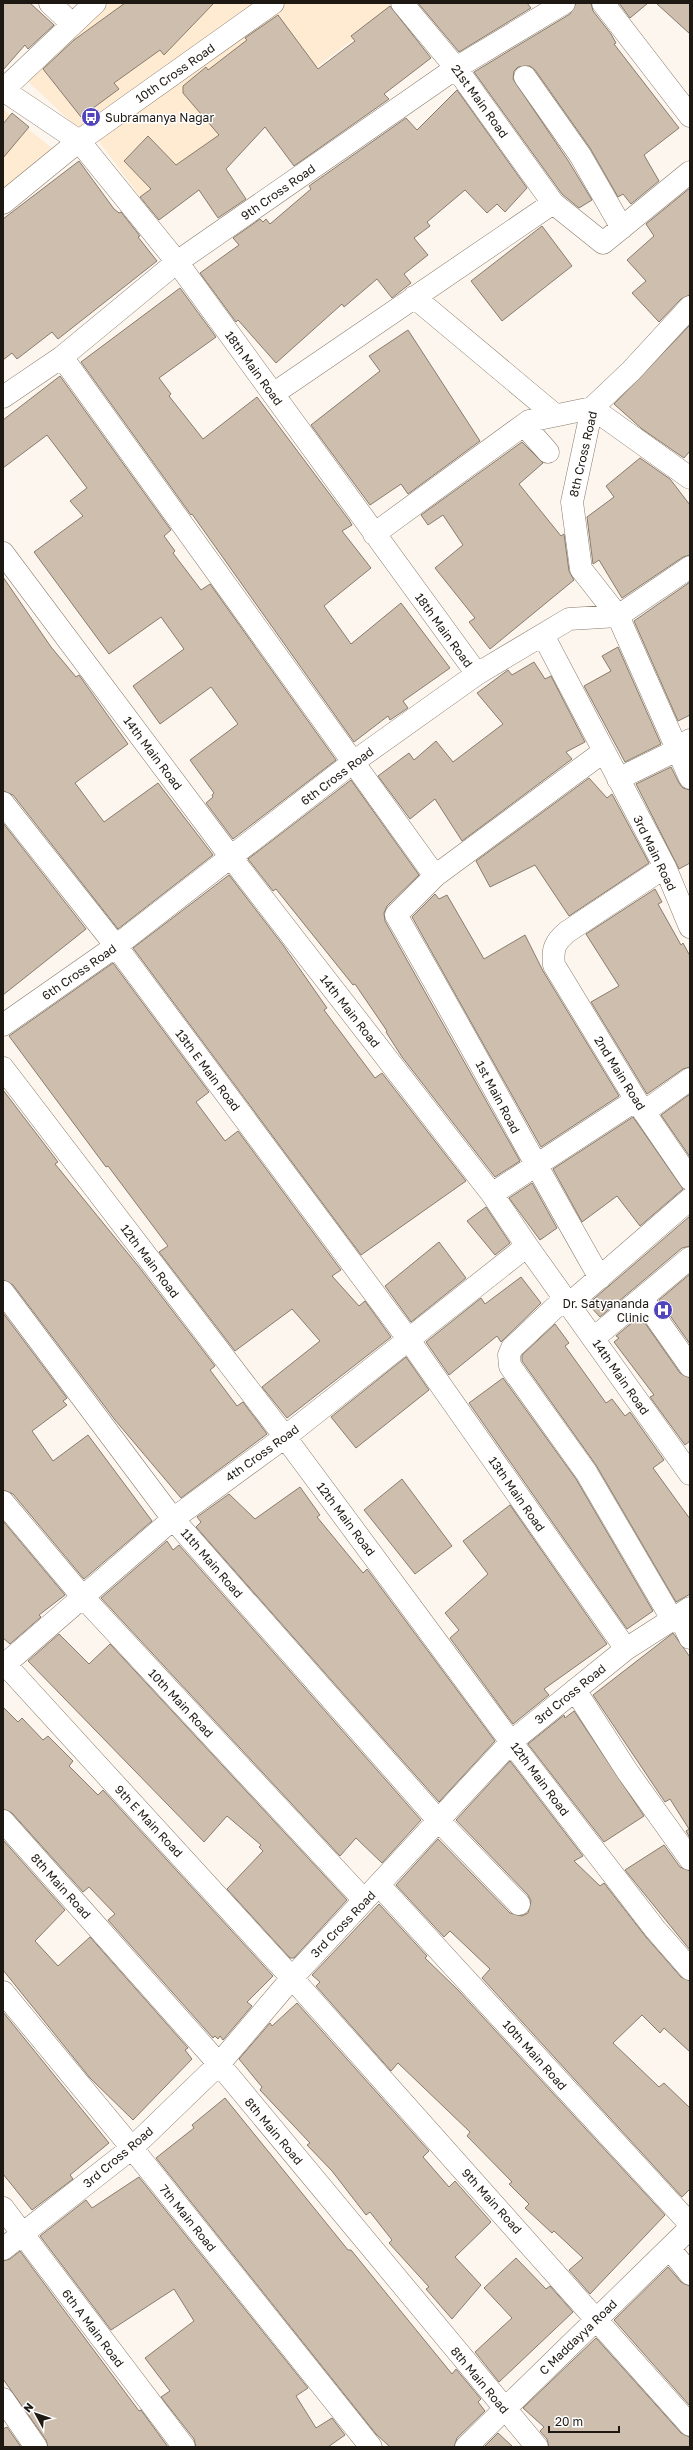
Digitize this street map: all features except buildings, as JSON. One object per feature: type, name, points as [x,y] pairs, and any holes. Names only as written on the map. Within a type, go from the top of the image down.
[{"type":"street","points":[[50,3],[72,24]]},
{"type":"street","points":[[3,90],[95,3]]},
{"type":"street","name":"10th Cross Road","points":[[3,203],[79,141],[273,3]]},
{"type":"street","name":"21st Main Road","points":[[402,3],[456,68],[553,203],[603,243],[622,228]]},
{"type":"street","name":"9th Cross Road","points":[[3,397],[62,358],[177,262],[456,68],[564,3]]},
{"type":"street","points":[[603,3],[690,116]]},
{"type":"street","points":[[524,77],[580,155],[622,228],[690,172]]},
{"type":"street","name":"18th Main Road","points":[[3,90],[79,141],[177,262],[476,674]]},
{"type":"street","points":[[273,394],[553,203]]},
{"type":"street","points":[[414,297],[555,415]]},
{"type":"street","name":"8th Cross Road","points":[[690,307],[631,371],[592,408],[572,502],[581,569],[618,616],[684,745],[690,778]]},
{"type":"street","points":[[62,358],[352,763],[435,876],[603,752]]},
{"type":"street","points":[[374,534],[529,421],[555,415],[592,408],[687,472]]},
{"type":"street","points":[[524,425],[548,452]]},
{"type":"street","name":"14th Main Road","points":[[3,553],[230,856],[492,1194],[527,1246],[690,1474]]},
{"type":"street","points":[[618,616],[690,567]]},
{"type":"street","name":"6th Cross Road","points":[[3,1025],[116,946],[230,856],[352,763],[476,674],[569,619],[618,616]]},
{"type":"street","name":"3rd Main Road","points":[[542,634],[665,868],[684,894],[690,927]]},
{"type":"street","points":[[618,780],[684,745]]},
{"type":"street","name":"13th E Main Road","points":[[3,803],[116,946],[409,1340]]},
{"type":"street","name":"2nd Main Road","points":[[665,868],[557,940],[552,952],[554,964],[640,1106],[690,1179]]},
{"type":"street","name":"1st Main Road","points":[[435,876],[396,915],[458,1021],[535,1166],[600,1278]]},
{"type":"street","name":"12th Main Road","points":[[3,1068],[285,1437],[511,1742],[655,1930],[690,1969]]},
{"type":"street","points":[[492,1194],[535,1166],[690,1079]]},
{"type":"street","points":[[690,1199],[600,1278],[567,1301],[512,1348],[509,1355],[510,1366],[586,1472],[680,1614],[690,1638]]},
{"type":"street","name":"4th Cross Road","points":[[4,1664],[173,1518],[285,1437],[527,1246]]},
{"type":"street","points":[[594,1338],[690,1258]]},
{"type":"street","name":"11th Main Road","points":[[3,1292],[173,1518],[438,1820],[519,1904]]},
{"type":"street","points":[[642,1298],[690,1366]]},
{"type":"street","name":"13th Main Road","points":[[409,1340],[626,1649]]},
{"type":"street","name":"10th Main Road","points":[[3,1502],[82,1596],[364,1900]]},
{"type":"street","name":"3rd Cross Road","points":[[3,2250],[132,2148],[219,2064],[292,1978],[364,1900],[380,1886],[438,1820],[511,1742],[626,1649],[680,1614]]},
{"type":"street","name":"9th E Main Road","points":[[4,1664],[292,1978]]},
{"type":"street","points":[[575,1690],[627,1771],[690,1859]]},
{"type":"street","name":"8th Main Road","points":[[3,1820],[219,2064],[504,2410],[537,2447]]},
{"type":"street","name":"10th Main Road","points":[[380,1886],[690,2224]]},
{"type":"street","name":"9th Main Road","points":[[292,1978],[597,2318],[690,2425]]},
{"type":"street","name":"7th Main Road","points":[[3,1992],[132,2148],[371,2447]]},
{"type":"street","name":"6th A Main Road","points":[[3,2208],[184,2447]]},
{"type":"street","name":"C Maddayya Road","points":[[466,2447],[690,2228]]},
{"type":"street","points":[[670,2249],[690,2274]]},
{"type":"street","points":[[3,2398],[36,2447]]},
{"type":"shaded area","points":[[110,3],[255,3],[81,131],[22,76]]},
{"type":"shaded area","points":[[282,3],[394,3],[397,7],[141,198],[98,140]]},
{"type":"shaded area","points":[[3,109],[57,152],[3,192]]},
{"type":"place","name":"Subramanya Nagar","points":[[91,117]]},
{"type":"place","name":"Dr. Satyananda Clinic","points":[[663,1310]]}]
